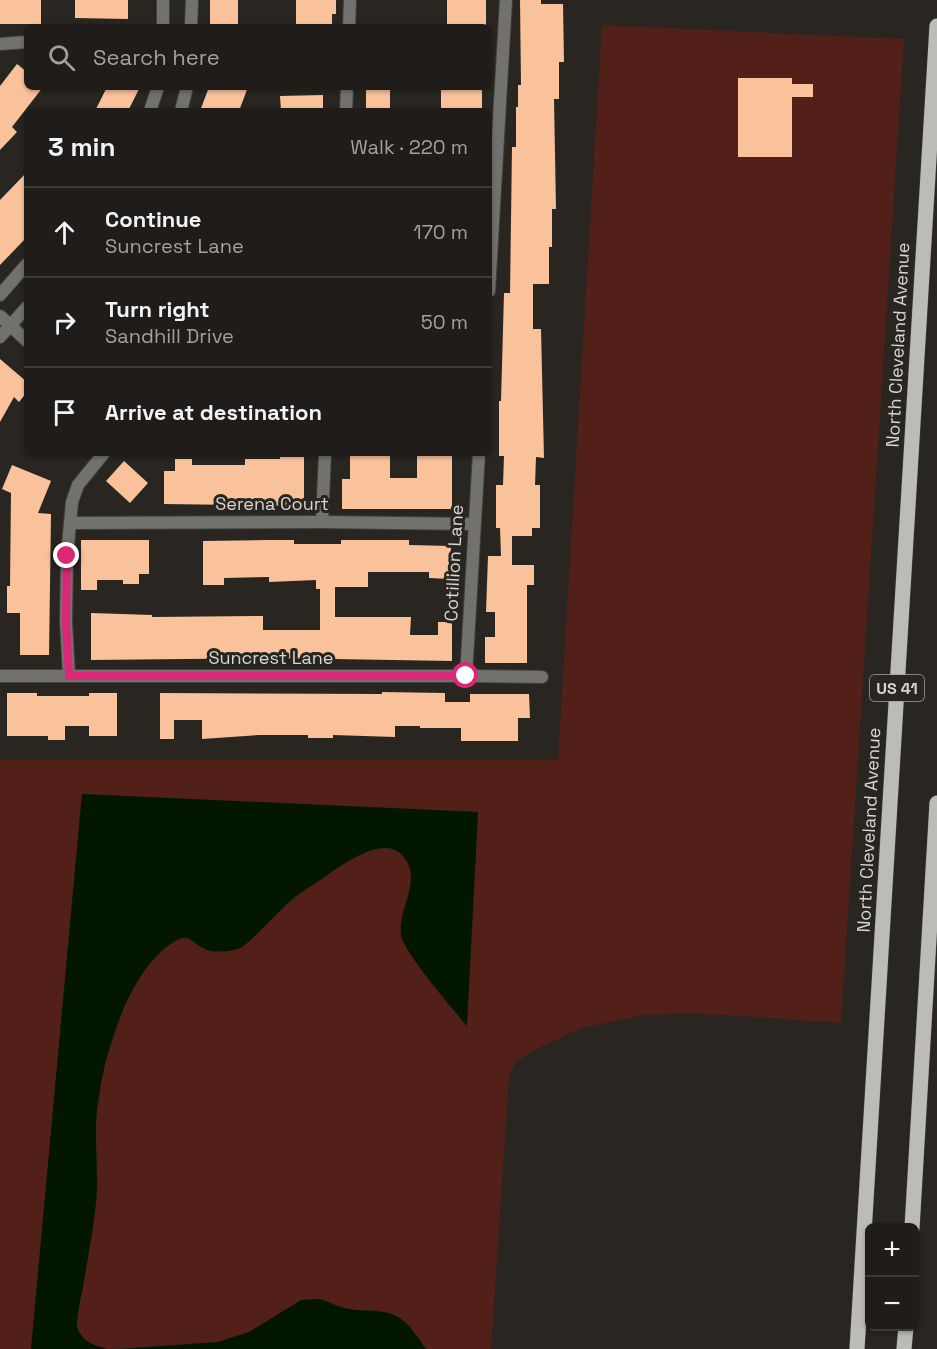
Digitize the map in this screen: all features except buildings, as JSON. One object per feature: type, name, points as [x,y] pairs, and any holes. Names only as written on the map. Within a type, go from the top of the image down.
[{"type":"main road","name":"North Cleveland Avenue","points":[[857,1349],[937,26]]},
{"type":"main road","points":[[912,1223],[937,804]]},
{"type":"street","points":[[163,0],[163,24]]},
{"type":"street","points":[[191,24],[192,0]]},
{"type":"street","points":[[350,0],[350,24]]},
{"type":"street","points":[[492,240],[506,0]]},
{"type":"street","points":[[0,44],[24,42]]},
{"type":"street","points":[[151,108],[157,90]]},
{"type":"street","points":[[182,108],[187,90]]},
{"type":"street","points":[[346,108],[347,90]]},
{"type":"street","points":[[0,295],[24,267]]},
{"type":"street","points":[[0,337],[24,311]]},
{"type":"street","points":[[0,315],[24,338]]},
{"type":"street","points":[[69,676],[66,622],[67,556],[72,502],[78,484],[101,456]]},
{"type":"street","points":[[322,522],[325,456]]},
{"type":"street","name":"Cotillion Lane","points":[[466,676],[473,524],[479,456]]},
{"type":"street","name":"Serena Court","points":[[70,523],[473,524]]},
{"type":"street","name":"Suncrest Lane","points":[[0,676],[542,677]]},
{"type":"shaded area","points":[[602,25],[904,39],[841,1023],[726,1015],[643,1015],[581,1028],[516,1061],[509,1077],[491,1349],[426,1349],[414,1332],[376,1310],[356,1310],[320,1299],[249,1332],[218,1342],[107,1349],[82,1338],[77,1328],[77,1319],[98,1187],[96,1124],[103,1069],[126,1002],[143,971],[169,945],[183,938],[241,948],[324,876],[351,860],[375,850],[395,851],[409,865],[411,872],[410,891],[401,938],[422,970],[466,1025],[478,812],[82,794],[31,1349],[0,1349],[0,760],[558,760]]},
{"type":"shaded area","points":[[82,794],[478,812],[467,1026],[430,981],[404,943],[401,925],[409,893],[411,872],[400,853],[391,848],[381,848],[357,856],[293,898],[240,948],[213,951],[185,938],[169,945],[153,960],[139,979],[127,1002],[108,1053],[98,1103],[96,1200],[77,1328],[89,1342],[107,1349],[31,1349]]},
{"type":"shaded area","points":[[320,1299],[346,1308],[393,1314],[406,1323],[426,1349],[122,1349],[218,1342],[249,1332],[301,1300]]},
{"type":"route","points":[[67,556],[66,622],[69,676],[466,676]]}]
